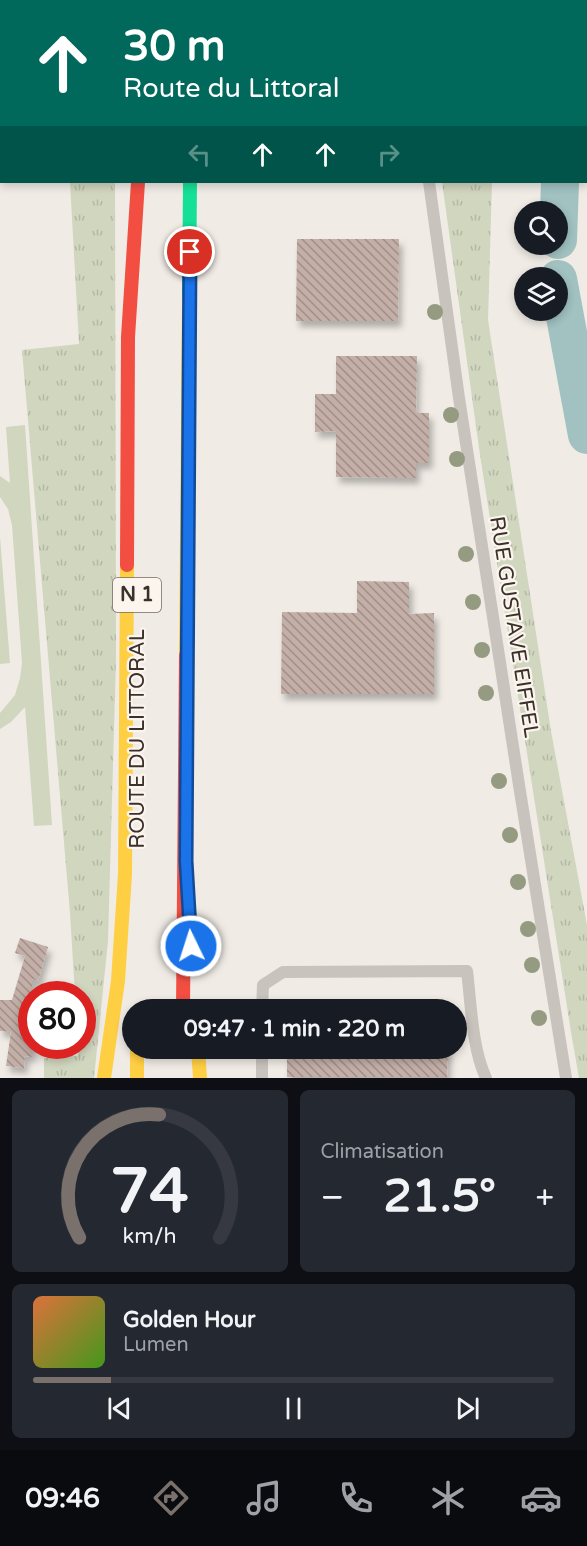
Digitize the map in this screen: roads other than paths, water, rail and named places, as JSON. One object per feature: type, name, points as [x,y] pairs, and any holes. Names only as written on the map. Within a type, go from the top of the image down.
[{"type":"highway","name":"ROUTE DU LITTORAL","points":[[137,891],[137,513],[141,183]]},
{"type":"highway","points":[[104,1078],[118,981],[125,874],[128,337],[141,183]]},
{"type":"highway","name":"N 1","points":[[183,999],[190,183]]},
{"type":"highway","points":[[186,861],[194,999]]},
{"type":"highway","points":[[137,1059],[137,1078]]},
{"type":"highway","points":[[199,1059],[200,1078]]},
{"type":"lane","name":"RUE GUSTAVE EIFFEL","points":[[429,183],[459,398],[567,1078]]},
{"type":"lane","points":[[262,999],[262,985],[283,972],[467,971],[476,1041],[486,1078]]},
{"type":"lane","points":[[262,1059],[262,1078]]},
{"type":"waterway","points":[[559,201],[560,183]]},
{"type":"waterway","points":[[566,321],[587,435]]}]
